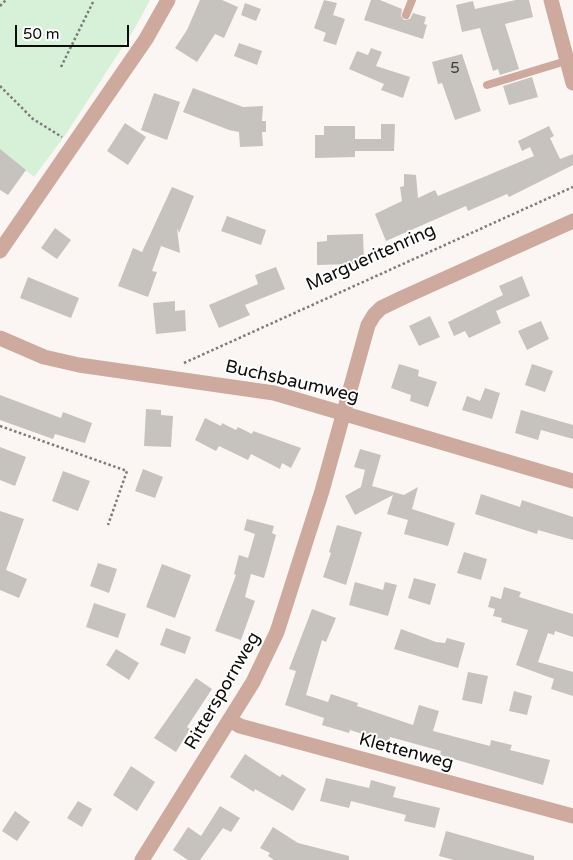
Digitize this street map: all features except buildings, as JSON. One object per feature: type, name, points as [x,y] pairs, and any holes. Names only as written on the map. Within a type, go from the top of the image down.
[{"type":"street","points":[[0,251],[146,39],[168,0]]},
{"type":"street","points":[[552,0],[573,83]]},
{"type":"street","points":[[342,412],[368,325],[381,308],[573,221]]},
{"type":"street","name":"Buchsbaumweg","points":[[0,338],[44,357],[79,365],[236,386],[274,393],[573,481]]},
{"type":"street","name":"Ritterspornweg","points":[[142,860],[230,720],[267,657],[277,632],[322,491],[342,412]]},
{"type":"street","name":"Klettenweg","points":[[230,720],[240,726],[573,816]]},
{"type":"lane","points":[[406,15],[412,0]]},
{"type":"lane","points":[[487,84],[566,61]]},
{"type":"path","points":[[0,6],[6,0]]},
{"type":"path","points":[[62,67],[94,0]]},
{"type":"path","points":[[0,86],[33,119],[64,138]]},
{"type":"path","name":"Margueritenring","points":[[184,363],[573,187]]},
{"type":"path","points":[[0,426],[127,471],[108,525]]},
{"type":"green space","points":[[0,0],[150,0],[135,28],[66,134],[34,177],[0,151]]}]
